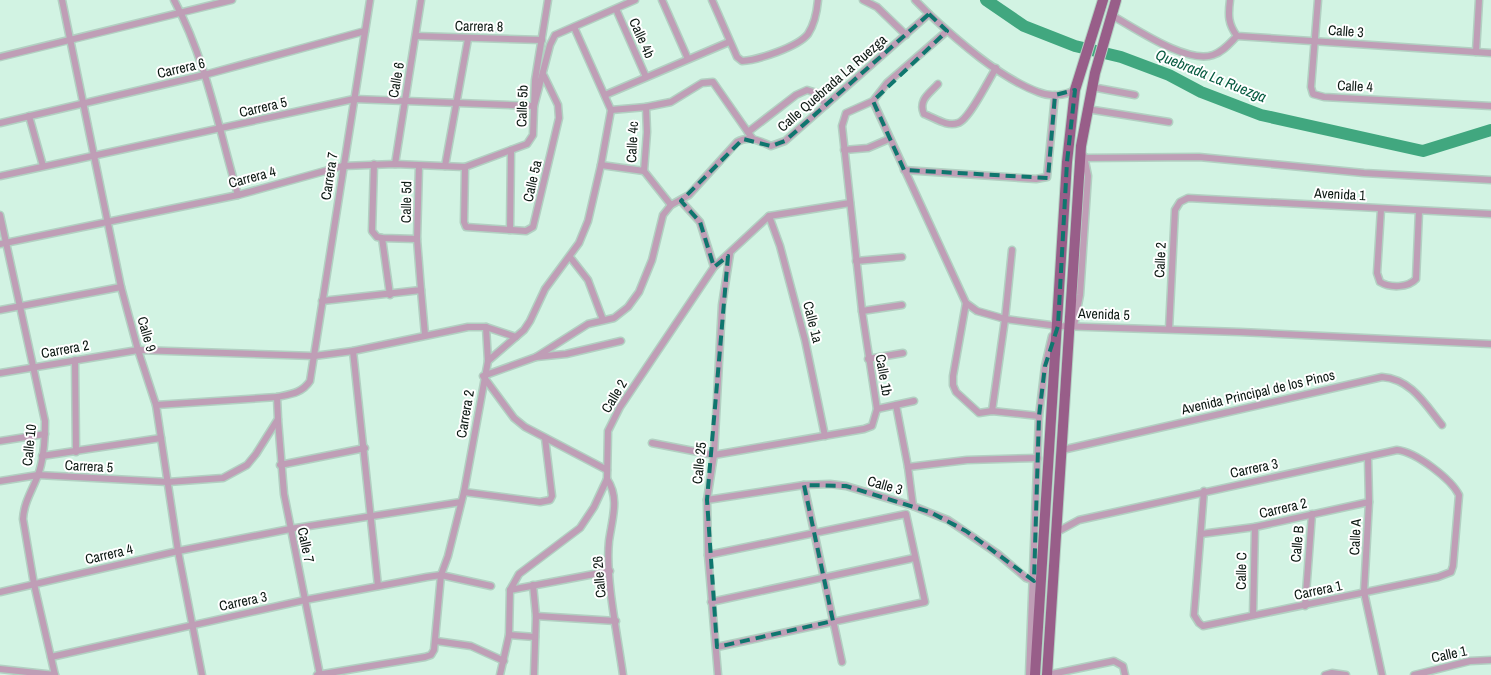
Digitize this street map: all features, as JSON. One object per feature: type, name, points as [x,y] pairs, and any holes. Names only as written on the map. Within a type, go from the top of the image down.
[{"type":"main road","points":[[1035,675],[1067,162],[1075,90],[1102,0]]},
{"type":"main road","points":[[1047,675],[1071,326],[1081,146],[1095,72],[1116,0]]},
{"type":"street","name":"Calle 9","points":[[62,0],[121,286],[138,350],[156,405],[178,551],[202,675]]},
{"type":"street","points":[[174,0],[181,13],[204,76],[238,195]]},
{"type":"street","points":[[0,58],[232,0]]},
{"type":"street","name":"Carrera 7","points":[[277,397],[295,394],[305,388],[310,380],[370,0]]},
{"type":"street","name":"Calle 6","points":[[395,164],[421,0]]},
{"type":"street","name":"Calle 5b","points":[[511,150],[527,144],[531,139],[535,80],[548,0]]},
{"type":"street","points":[[534,106],[555,35],[635,0]]},
{"type":"street","points":[[662,0],[688,59]]},
{"type":"street","points":[[712,0],[729,42],[737,57],[742,60],[775,52],[798,43],[806,36],[812,26],[819,0]]},
{"type":"street","points":[[863,0],[877,7],[906,35]]},
{"type":"street","points":[[915,0],[947,31],[996,68],[1038,92],[1055,95],[1075,90]]},
{"type":"street","points":[[1111,14],[1178,51],[1202,57],[1214,56],[1237,36],[1231,28],[1228,18],[1230,0]]},
{"type":"street","name":"Calle 4","points":[[1318,0],[1311,87],[1313,94],[1316,96],[1491,106]]},
{"type":"street","points":[[1476,52],[1480,0]]},
{"type":"street","name":"Calle 4b","points":[[616,8],[646,77]]},
{"type":"street","name":"Calle Quebrada La Ruezga","points":[[750,135],[771,146],[778,146],[929,14]]},
{"type":"street","points":[[488,360],[516,337],[530,321],[552,278],[579,243],[588,221],[611,110],[574,27]]},
{"type":"street","name":"Carrera 6","points":[[0,123],[83,102],[204,76],[366,31]]},
{"type":"street","points":[[947,31],[887,83],[873,100],[889,139],[966,303],[953,376],[953,385],[956,392],[979,413],[992,411],[1039,416]]},
{"type":"street","name":"Carrera 8","points":[[416,36],[542,40]]},
{"type":"street","name":"Calle 3","points":[[1237,36],[1491,53]]},
{"type":"street","points":[[445,166],[468,39]]},
{"type":"street","points":[[605,95],[729,42]]},
{"type":"street","points":[[938,84],[922,101],[924,114],[948,124],[958,124],[967,116],[996,68]]},
{"type":"street","name":"Calle 5a","points":[[465,167],[464,222],[466,227],[526,231],[535,223],[559,118],[558,105],[544,76]]},
{"type":"street","points":[[646,107],[671,102],[702,83],[713,82],[750,135]]},
{"type":"street","points":[[1092,87],[1135,95]]},
{"type":"street","points":[[607,470],[525,427],[514,418],[484,376],[536,357],[576,331],[621,314],[639,292],[652,260],[663,214],[671,205],[689,195],[738,142],[750,135],[807,90],[817,93],[826,105]]},
{"type":"street","points":[[904,170],[1036,179],[1047,177],[1055,95]]},
{"type":"street","name":"Carrera 5","points":[[0,176],[94,154],[219,130],[354,99],[534,106]]},
{"type":"street","name":"Calle 1b","points":[[652,443],[714,455],[872,426],[876,419],[877,409],[868,360],[856,262],[844,150],[843,118],[852,109],[873,100]]},
{"type":"street","name":"Calle 4c","points":[[601,165],[644,171],[647,132],[646,107],[611,110]]},
{"type":"street","points":[[1087,109],[1169,122]]},
{"type":"street","points":[[29,116],[43,166]]},
{"type":"street","points":[[844,150],[868,148],[889,139]]},
{"type":"street","points":[[1071,326],[1080,295],[1088,176],[1081,146]]},
{"type":"street","points":[[510,230],[511,150]]},
{"type":"street","name":"Carrera 4","points":[[3,244],[107,220],[238,195],[343,166],[395,164],[465,167],[511,150]]},
{"type":"street","points":[[1084,158],[1199,157],[1346,172],[1491,180]]},
{"type":"street","points":[[374,164],[372,231],[377,237],[382,238],[417,239]]},
{"type":"street","name":"Calle 5d","points":[[420,166],[417,239],[425,335]]},
{"type":"street","points":[[644,171],[671,205]]},
{"type":"street","name":"Avenida 1","points":[[1188,198],[1491,214]]},
{"type":"street","name":"Calle 2","points":[[1169,329],[1176,210],[1180,202],[1188,198]]},
{"type":"street","points":[[682,200],[700,222],[714,267]]},
{"type":"street","points":[[768,216],[850,203]]},
{"type":"street","points":[[1381,209],[1378,278],[1386,285],[1406,285],[1416,279],[1419,211]]},
{"type":"street","name":"Calle 10","points":[[0,215],[3,244],[42,404],[45,434],[42,456],[38,474],[26,499],[23,519],[34,584],[55,675]]},
{"type":"street","name":"Calle 2","points":[[510,590],[520,574],[580,528],[594,507],[607,479],[608,431],[620,407],[714,267],[730,254],[768,216]]},
{"type":"street","name":"Calle 1a","points":[[768,216],[780,246],[803,330],[825,436]]},
{"type":"street","points":[[382,238],[390,294]]},
{"type":"street","points":[[992,411],[1005,319],[1012,250]]},
{"type":"street","name":"Calle 25","points":[[718,675],[708,555],[708,500],[714,455],[722,305],[730,254]]},
{"type":"street","points":[[570,257],[588,280],[603,320]]},
{"type":"street","points":[[856,262],[902,257]]},
{"type":"street","points":[[0,310],[121,286]]},
{"type":"street","points":[[322,301],[421,290]]},
{"type":"street","name":"Avenida 5","points":[[966,303],[977,311],[1005,319],[1058,326],[1169,329],[1491,344]]},
{"type":"street","points":[[862,311],[902,305]]},
{"type":"street","name":"Carrera 2","points":[[0,373],[138,350],[314,356],[354,351],[468,326],[486,328],[516,337]]},
{"type":"street","points":[[1029,675],[1039,416],[1045,366],[1053,332],[1058,326]]},
{"type":"street","name":"Carrera 2","points":[[436,641],[441,575],[448,556],[464,492],[488,360],[486,328]]},
{"type":"street","points":[[536,357],[566,354],[621,341]]},
{"type":"street","points":[[354,351],[378,586]]},
{"type":"street","points":[[868,360],[903,353]]},
{"type":"street","points":[[74,360],[76,452]]},
{"type":"street","name":"Avenida Principal de los Pinos","points":[[1062,450],[1382,377],[1393,378],[1406,384],[1442,425]]},
{"type":"street","points":[[156,405],[277,397],[278,419]]},
{"type":"street","points":[[877,409],[914,401]]},
{"type":"street","points":[[896,405],[908,467],[913,506]]},
{"type":"street","name":"Carrera 5","points":[[0,481],[38,474],[168,482],[223,478],[236,471],[256,454],[278,419]]},
{"type":"street","name":"Calle 7","points":[[278,419],[280,465],[290,529],[319,675]]},
{"type":"street","points":[[0,441],[45,434]]},
{"type":"street","points":[[42,456],[161,438]]},
{"type":"street","points":[[464,492],[540,502],[550,500],[552,496],[545,438]]},
{"type":"street","points":[[280,465],[365,448]]},
{"type":"street","name":"Carrera 3","points":[[1057,532],[1079,520],[1204,491],[1368,458],[1398,450],[1408,451],[1450,483],[1459,496],[1460,504],[1454,566],[1451,572],[1438,577]]},
{"type":"street","points":[[908,467],[967,460],[1038,458]]},
{"type":"street","name":"Calle A","points":[[1368,458],[1369,502],[1364,592],[1382,675]]},
{"type":"street","name":"Calle 26","points":[[607,479],[615,496],[609,544],[610,571],[623,675]]},
{"type":"street","name":"Calle 3","points":[[708,500],[804,485],[830,484],[846,486],[913,506],[960,527],[998,554],[1026,578],[1034,581]]},
{"type":"street","points":[[804,485],[842,662]]},
{"type":"street","points":[[1201,534],[1204,491]]},
{"type":"street","name":"Carrera 4","points":[[0,592],[178,551],[290,529],[370,518],[461,502]]},
{"type":"street","name":"Carrera 2","points":[[1201,534],[1255,527],[1369,502]]},
{"type":"street","points":[[708,555],[906,514],[925,602],[717,647]]},
{"type":"street","name":"Calle B","points":[[1305,606],[1312,514]]},
{"type":"street","name":"Calle C","points":[[1253,615],[1255,527]]},
{"type":"street","name":"Carrera 1","points":[[1201,534],[1194,615],[1203,626],[1438,577]]},
{"type":"street","points":[[711,602],[914,558]]},
{"type":"street","points":[[500,675],[509,635],[510,590],[610,571]]},
{"type":"street","points":[[441,575],[491,586]]},
{"type":"street","name":"Carrera 3","points":[[52,657],[305,600],[441,575]]},
{"type":"street","points":[[533,585],[536,616],[534,675]]},
{"type":"street","points":[[536,616],[616,622]]},
{"type":"street","points":[[509,635],[535,637]]},
{"type":"street","points":[[319,675],[432,655],[436,641],[472,646],[504,661]]},
{"type":"street","name":"Calle 1","points":[[1414,675],[1444,666],[1470,661],[1491,660]]},
{"type":"street","points":[[1047,675],[1114,661],[1124,666],[1125,675]]},
{"type":"street","points":[[1443,675],[1444,666]]},
{"type":"street","points":[[0,669],[55,675]]},
{"type":"street","points":[[1325,675],[1332,673],[1346,675]]},
{"type":"highlighted area","points":[[929,14],[947,31],[873,101],[904,170],[1048,178],[1055,95],[1075,90],[1067,162],[1058,326],[1045,366],[1039,416],[1034,581],[966,531],[930,512],[846,486],[804,485],[833,621],[717,647],[707,500],[728,256],[714,267],[700,222],[681,201],[743,139],[771,146],[785,141]]},
{"type":"waterway","name":"Quebrada La Ruezga","points":[[986,0],[1024,26],[1075,46],[1121,57],[1169,75],[1201,92],[1261,115],[1423,151],[1491,130]]}]
